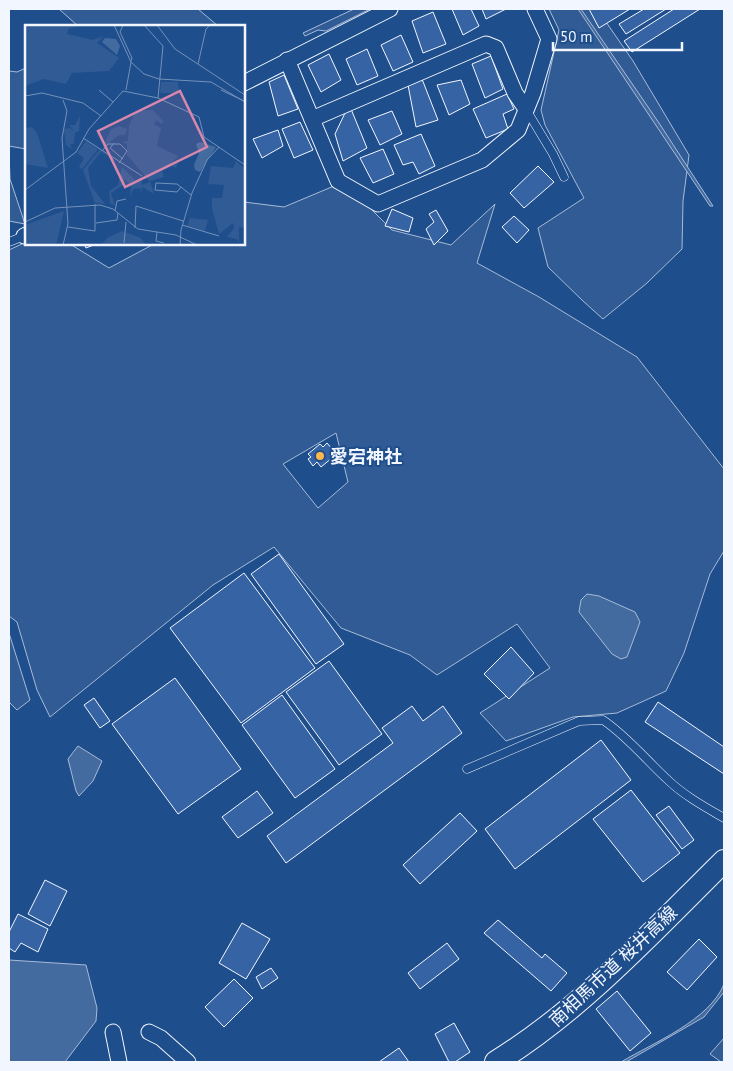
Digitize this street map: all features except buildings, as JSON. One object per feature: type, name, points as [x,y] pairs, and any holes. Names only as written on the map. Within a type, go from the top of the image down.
[{"type":"street","points":[[245,82],[286,60],[390,9]]},
{"type":"street","points":[[286,60],[338,181],[378,204],[482,160],[518,130],[547,51],[549,39],[535,9]]},
{"type":"street","points":[[312,119],[486,44],[496,48],[515,93],[526,109]]},
{"type":"street","name":"南相馬市道 桜井高線","points":[[496,1062],[524,1045],[554,1022],[621,962],[724,861]]},
{"type":"street","points":[[113,1032],[119,1062]]},
{"type":"street","points":[[149,1032],[161,1038],[188,1062]]},
{"type":"lane","points":[[526,109],[553,154],[564,177]]},
{"type":"lane","points":[[9,242],[25,236]]},
{"type":"lane","points":[[467,769],[579,722],[603,720],[671,783],[698,803],[724,818]]},
{"type":"shaded area","points":[[59,9],[198,9],[217,25],[77,25]]},
{"type":"shaded area","points":[[354,9],[370,9],[326,31],[318,30],[305,36],[303,33]]},
{"type":"shaded area","points":[[549,9],[597,9],[633,61],[689,155],[683,201],[682,249],[647,283],[603,319],[548,267],[538,228],[584,198],[545,125],[541,110],[559,30]]},
{"type":"shaded area","points":[[578,9],[581,9],[713,206],[710,206]]},
{"type":"shaded area","points":[[25,68],[25,149],[9,146],[9,71],[17,72]]},
{"type":"shaded area","points":[[9,151],[10,179],[25,224],[9,221]]},
{"type":"shaded area","points":[[334,186],[364,202],[392,230],[451,245],[495,204],[477,263],[539,297],[637,357],[724,469],[724,551],[710,574],[684,653],[666,691],[617,713],[573,717],[506,741],[480,713],[550,668],[517,624],[437,675],[410,655],[341,628],[274,547],[213,585],[50,717],[37,690],[17,622],[9,616],[9,250],[25,242],[25,245],[72,245],[109,268],[152,245],[245,245],[245,202],[284,207]],"holes":[[[336,433],[348,482],[318,508],[283,464]]]},
{"type":"shaded area","points":[[587,594],[599,596],[635,612],[640,622],[627,657],[621,659],[612,654],[579,612],[581,600]]},
{"type":"shaded area","points":[[9,633],[30,700],[17,710],[9,702]]},
{"type":"shaded area","points":[[78,746],[102,761],[93,781],[79,796],[68,759]]},
{"type":"shaded area","points":[[9,960],[86,965],[97,1008],[96,1021],[65,1062],[9,1062]]},
{"type":"shaded area","points":[[724,984],[724,992],[704,1017],[626,1062],[621,1062],[694,1019],[717,997]]},
{"type":"shaded area","points":[[724,1038],[724,1062],[721,1062],[710,1054]]},
{"type":"place","name":"愛宕神社","points":[[320,456]]}]
